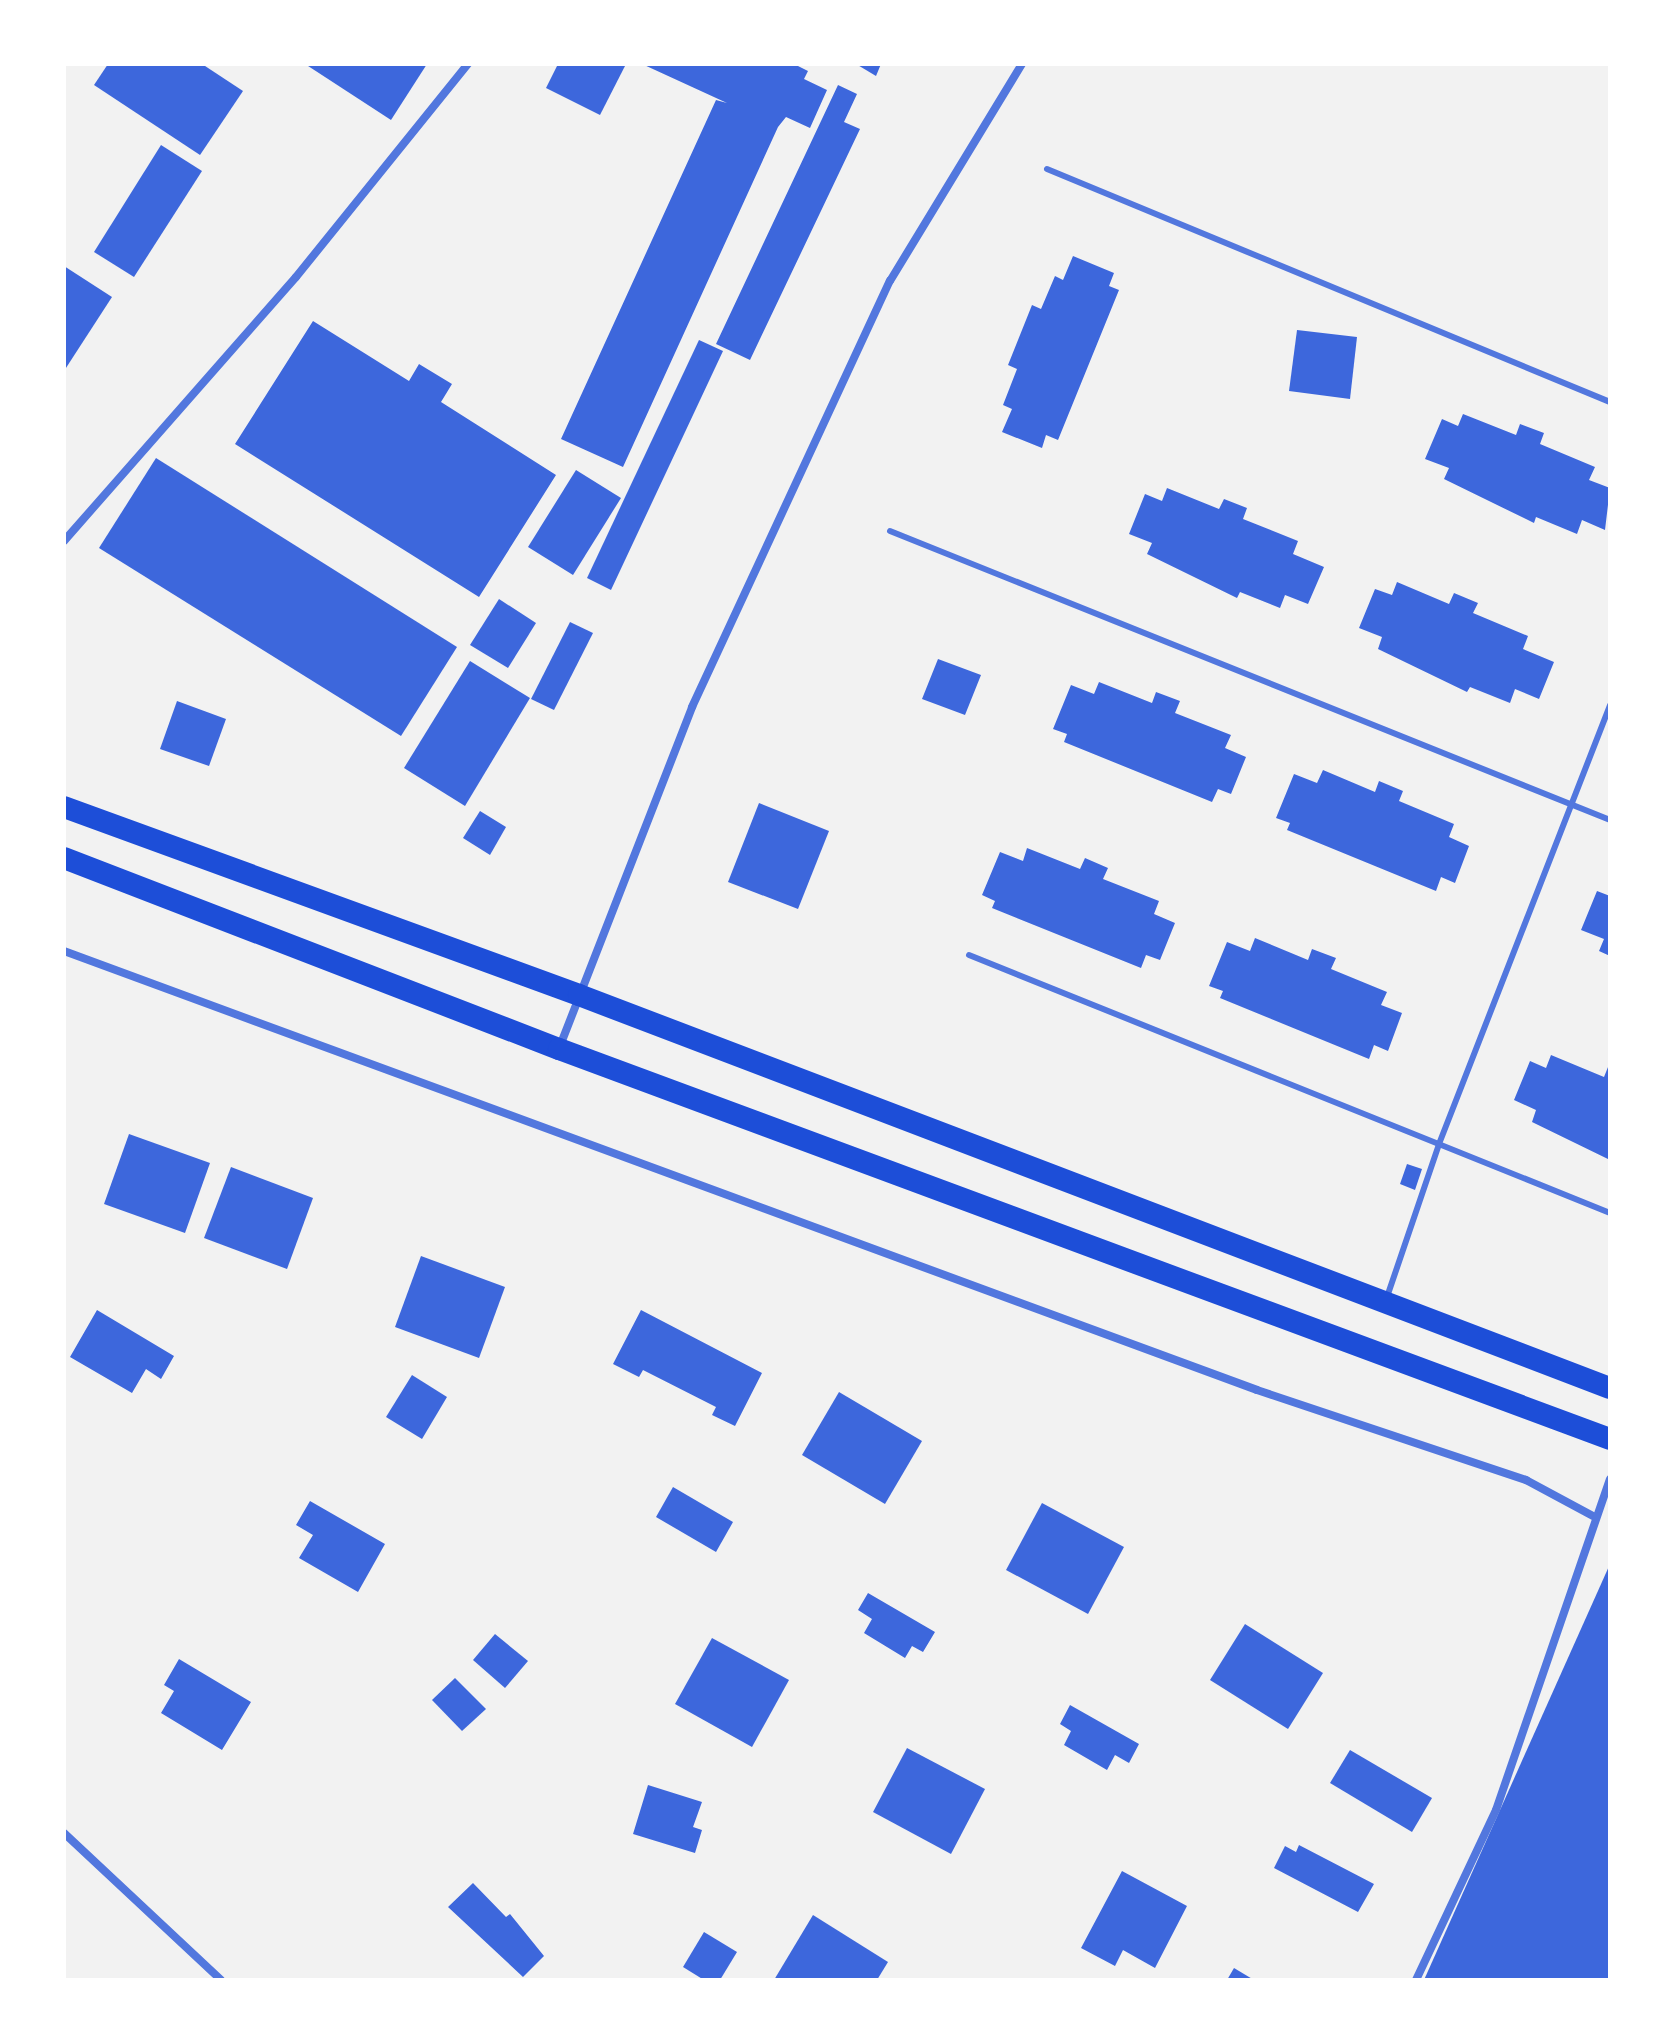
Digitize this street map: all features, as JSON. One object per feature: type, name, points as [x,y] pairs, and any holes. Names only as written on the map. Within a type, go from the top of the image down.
[{"type":"highway","points":[[64,807],[579,995],[1610,1388]]},
{"type":"highway","points":[[64,858],[559,1049],[1610,1439]]},
{"type":"street","points":[[64,541],[296,277],[468,64]]},
{"type":"street","points":[[559,1049],[692,707],[890,281],[1022,64]]},
{"type":"street","points":[[64,951],[1257,1390],[1526,1480],[1593,1516]]},
{"type":"street","points":[[1416,1980],[1496,1810],[1593,1516],[1610,1479]]},
{"type":"street","points":[[64,1833],[221,1980]]},
{"type":"lane","points":[[1047,169],[1610,402]]},
{"type":"lane","points":[[890,531],[1610,820]]},
{"type":"lane","points":[[1385,1301],[1439,1144],[1610,705]]},
{"type":"lane","points":[[969,955],[1610,1213]]},
{"type":"building","points":[[108,64],[202,64],[243,91],[200,155],[94,85]]},
{"type":"building","points":[[305,64],[427,64],[391,120]]},
{"type":"building","points":[[558,64],[626,64],[600,115],[546,88]]},
{"type":"building","points":[[642,64],[794,64],[808,71],[804,79],[827,90],[810,128],[786,117],[778,127],[623,467],[561,439],[716,100],[727,103]]},
{"type":"building","points":[[856,64],[881,64],[876,76]]},
{"type":"building","points":[[838,85],[857,94],[844,122],[860,129],[750,360],[716,344]]},
{"type":"building","points":[[161,145],[202,171],[134,277],[94,252]]},
{"type":"building","points":[[1073,256],[1114,273],[1109,286],[1119,290],[1058,440],[1046,435],[1042,448],[1002,432],[1012,409],[1003,405],[1017,369],[1008,365],[1032,305],[1041,309],[1055,276],[1063,280]]},
{"type":"building","points":[[64,266],[112,297],[64,371]]},
{"type":"building","points":[[313,321],[409,381],[419,364],[452,384],[441,402],[556,475],[479,597],[235,444]]},
{"type":"building","points":[[1297,330],[1357,337],[1350,399],[1289,391]]},
{"type":"building","points":[[699,340],[723,351],[611,590],[587,578]]},
{"type":"building","points":[[1463,414],[1516,435],[1520,424],[1544,433],[1540,444],[1595,467],[1589,480],[1610,488],[1605,530],[1582,520],[1577,534],[1536,517],[1534,523],[1444,479],[1449,468],[1425,459],[1442,419],[1458,426]]},
{"type":"building","points":[[156,458],[457,647],[401,736],[99,548]]},
{"type":"building","points":[[576,470],[621,498],[573,575],[528,547]]},
{"type":"building","points":[[1167,488],[1219,509],[1224,499],[1247,508],[1243,519],[1298,541],[1293,554],[1324,567],[1308,604],[1285,595],[1280,608],[1240,592],[1237,598],[1147,554],[1152,543],[1129,534],[1145,494],[1162,501]]},
{"type":"building","points":[[1397,582],[1449,604],[1454,593],[1478,603],[1473,613],[1528,636],[1523,649],[1554,662],[1539,699],[1515,689],[1510,703],[1470,687],[1467,692],[1378,649],[1382,637],[1359,628],[1375,589],[1392,595]]},
{"type":"building","points":[[499,599],[536,623],[508,668],[470,645]]},
{"type":"building","points":[[570,622],[593,633],[554,710],[531,699]]},
{"type":"building","points":[[938,659],[981,675],[965,715],[922,699]]},
{"type":"building","points":[[470,661],[530,698],[465,806],[404,768]]},
{"type":"building","points":[[1099,682],[1152,703],[1156,692],[1180,701],[1175,713],[1231,735],[1225,748],[1246,757],[1231,794],[1218,789],[1212,802],[1064,742],[1067,734],[1053,729],[1071,685],[1094,694]]},
{"type":"building","points":[[177,701],[226,719],[209,766],[160,749]]},
{"type":"building","points":[[1323,770],[1375,792],[1379,781],[1403,791],[1399,801],[1454,824],[1449,837],[1469,846],[1455,883],[1441,877],[1436,891],[1287,830],[1290,823],[1276,818],[1294,774],[1317,783]]},
{"type":"building","points":[[759,803],[829,831],[798,909],[728,882]]},
{"type":"building","points":[[480,811],[506,827],[490,855],[463,838]]},
{"type":"building","points":[[1027,848],[1080,869],[1085,858],[1108,868],[1103,879],[1159,901],[1154,914],[1175,923],[1160,960],[1146,955],[1141,968],[992,908],[995,901],[982,895],[1000,852],[1023,861]]},
{"type":"building","points":[[1597,891],[1610,896],[1610,956],[1599,951],[1604,939],[1581,930]]},
{"type":"building","points":[[1255,938],[1308,960],[1312,949],[1336,958],[1331,969],[1387,992],[1381,1005],[1402,1013],[1388,1051],[1374,1045],[1369,1059],[1220,998],[1223,991],[1209,986],[1227,942],[1250,951]]},
{"type":"building","points":[[1551,1055],[1604,1077],[1610,1062],[1610,1160],[1532,1122],[1536,1110],[1514,1100],[1530,1061],[1546,1068]]},
{"type":"building","points":[[129,1134],[210,1163],[185,1233],[104,1204]]},
{"type":"building","points":[[1407,1164],[1422,1169],[1415,1190],[1400,1184]]},
{"type":"building","points":[[231,1167],[313,1198],[287,1269],[204,1238]]},
{"type":"building","points":[[421,1256],[505,1287],[479,1358],[395,1327]]},
{"type":"building","points":[[97,1310],[174,1356],[161,1379],[146,1369],[132,1393],[70,1357]]},
{"type":"building","points":[[641,1310],[762,1373],[735,1426],[712,1415],[716,1407],[643,1370],[639,1377],[613,1364]]},
{"type":"building","points":[[412,1375],[447,1397],[422,1439],[386,1417]]},
{"type":"building","points":[[839,1392],[922,1441],[885,1504],[802,1455]]},
{"type":"building","points":[[673,1487],[733,1522],[716,1552],[656,1517]]},
{"type":"building","points":[[310,1501],[385,1544],[358,1592],[299,1558],[313,1535],[296,1525]]},
{"type":"building","points":[[1042,1503],[1124,1547],[1088,1614],[1006,1570]]},
{"type":"building","points":[[1610,1564],[1610,1980],[1424,1980]]},
{"type":"building","points":[[868,1593],[935,1632],[923,1652],[912,1646],[905,1658],[864,1633],[872,1619],[858,1610]]},
{"type":"building","points":[[1245,1624],[1323,1673],[1288,1729],[1210,1680]]},
{"type":"building","points":[[495,1634],[528,1661],[505,1688],[473,1660]]},
{"type":"building","points":[[712,1638],[789,1680],[752,1747],[675,1704]]},
{"type":"building","points":[[179,1659],[251,1702],[222,1750],[161,1713],[174,1691],[164,1685]]},
{"type":"building","points":[[455,1678],[486,1709],[462,1731],[432,1700]]},
{"type":"building","points":[[1070,1705],[1139,1744],[1129,1763],[1115,1755],[1107,1770],[1064,1745],[1071,1731],[1060,1724]]},
{"type":"building","points":[[907,1748],[985,1789],[951,1854],[873,1812]]},
{"type":"building","points":[[1350,1750],[1432,1798],[1412,1832],[1330,1783]]},
{"type":"building","points":[[648,1785],[702,1802],[693,1827],[702,1830],[695,1853],[633,1834]]},
{"type":"building","points":[[1299,1845],[1374,1884],[1358,1912],[1274,1868],[1285,1846],[1296,1852]]},
{"type":"building","points":[[1122,1871],[1187,1906],[1155,1968],[1123,1950],[1115,1966],[1081,1948]]},
{"type":"building","points":[[473,1883],[506,1917],[510,1914],[544,1956],[523,1977],[448,1907]]},
{"type":"building","points":[[813,1915],[888,1962],[877,1980],[774,1980]]},
{"type":"building","points":[[704,1932],[737,1952],[720,1980],[704,1980],[683,1967]]},
{"type":"building","points":[[1234,1968],[1254,1980],[1227,1980]]}]
